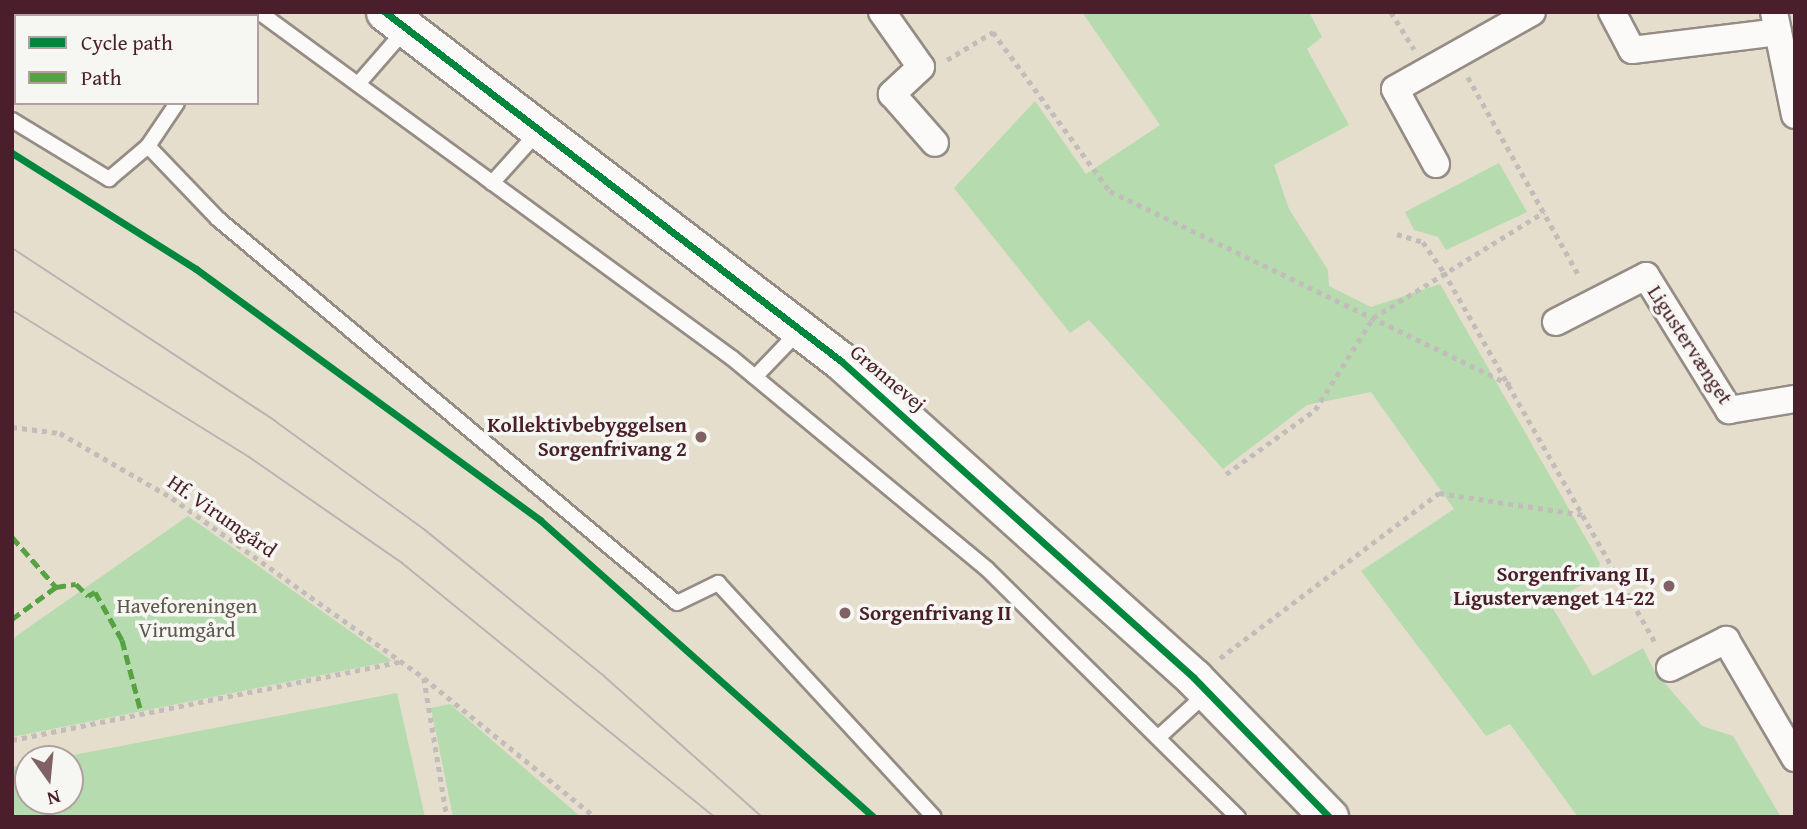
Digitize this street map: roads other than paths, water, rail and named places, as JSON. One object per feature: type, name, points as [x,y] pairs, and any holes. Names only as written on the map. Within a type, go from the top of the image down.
[{"type":"street","points":[[882,12],[921,67],[892,94],[935,143]]},
{"type":"street","points":[[1436,164],[1395,89],[1532,12]]},
{"type":"street","points":[[1612,12],[1632,50],[1776,22],[1795,115]]},
{"type":"street","name":"Grønnevej","points":[[395,20],[801,329],[1003,500],[1201,685],[1329,817]]},
{"type":"street","name":"Ligustervænget","points":[[1556,322],[1646,276],[1729,410],[1795,399]]},
{"type":"street","points":[[1670,668],[1726,640],[1795,758]]},
{"type":"lane","points":[[259,12],[755,377],[987,569],[1161,735],[1238,817]]},
{"type":"lane","points":[[358,84],[395,20]]},
{"type":"lane","points":[[12,120],[108,179],[148,146],[176,105]]},
{"type":"lane","points":[[492,183],[541,129]]},
{"type":"lane","points":[[148,146],[218,219],[677,603],[718,583],[934,817]]},
{"type":"lane","points":[[755,377],[801,329]]},
{"type":"lane","points":[[1161,735],[1201,685]]},
{"type":"tram line","points":[[12,248],[275,421],[425,530],[605,677],[762,817]]},
{"type":"tram line","points":[[12,310],[249,457],[402,563],[715,817]]},
{"type":"place","name":"Kollektivbebyggelsen Sorgenfrivang 2","points":[[701,437]]},
{"type":"place","name":"Sorgenfrivang II, Ligustervænget 14-22","points":[[1669,586]]},
{"type":"place","name":"Sorgenfrivang II","points":[[845,613]]},
{"type":"park label","name":"Haveforeningen Virumgård","points":[[187,618]]}]
